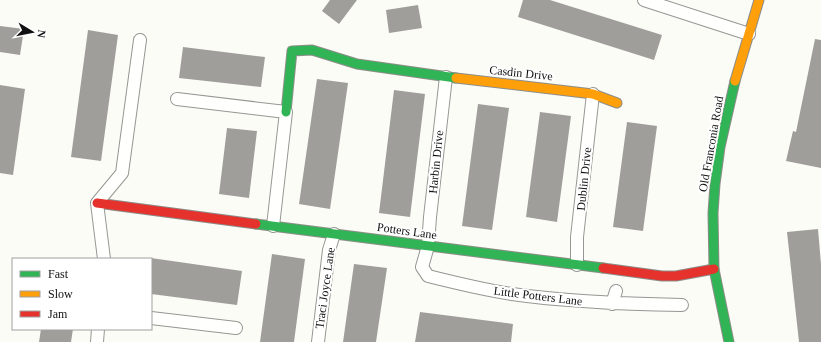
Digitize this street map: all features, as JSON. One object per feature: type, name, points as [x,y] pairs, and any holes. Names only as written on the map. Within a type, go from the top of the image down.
[{"type":"street","points":[[644,0],[749,34]]},
{"type":"street","name":"Old Franconia Road","points":[[730,342],[714,269],[713,213],[716,176],[720,147],[732,92],[759,0]]},
{"type":"street","points":[[104,258],[97,203],[122,173],[140,40]]},
{"type":"street","name":"Casdin Drive","points":[[286,112],[292,50],[312,50],[357,64],[446,77],[593,94],[617,103]]},
{"type":"street","name":"Harbin Drive","points":[[428,246],[446,77]]},
{"type":"street","name":"Dublin Drive","points":[[577,265],[577,237],[593,94]]},
{"type":"street","points":[[177,99],[286,112],[273,226]]},
{"type":"street","name":"Potters Lane","points":[[97,203],[662,276],[676,276],[714,269]]},
{"type":"street","name":"Traci Joyce Lane","points":[[318,342],[329,250],[334,234]]},
{"type":"street","name":"Little Potters Lane","points":[[428,246],[422,268],[428,276],[480,289],[571,301],[612,304],[682,305]]},
{"type":"street","points":[[612,304],[616,290]]},
{"type":"street","points":[[152,318],[236,328]]},
{"type":"street","points":[[97,342],[98,330]]},
{"type":"building","points":[[330,0],[357,0],[339,24],[322,11]]},
{"type":"building","points":[[523,0],[550,0],[662,35],[654,60],[518,17]]},
{"type":"building","points":[[418,5],[422,28],[389,33],[386,10]]},
{"type":"building","points":[[0,26],[24,29],[20,55],[0,52]]},
{"type":"building","points":[[88,30],[118,35],[101,161],[71,157]]},
{"type":"building","points":[[815,39],[821,40],[821,168],[786,161],[793,131],[796,132]]},
{"type":"building","points":[[183,47],[265,57],[261,87],[179,78]]},
{"type":"building","points":[[317,79],[348,83],[330,209],[299,204]]},
{"type":"building","points":[[0,85],[25,89],[13,175],[0,173]]},
{"type":"building","points":[[394,90],[425,94],[410,217],[379,213]]},
{"type":"building","points":[[478,104],[509,108],[492,230],[462,226]]},
{"type":"building","points":[[540,112],[571,116],[557,222],[526,217]]},
{"type":"building","points":[[627,122],[657,126],[643,231],[613,227]]},
{"type":"building","points":[[227,128],[257,131],[249,198],[219,194]]},
{"type":"building","points":[[818,229],[821,264],[821,342],[799,342],[787,232]]},
{"type":"building","points":[[272,254],[305,259],[294,342],[260,342]]},
{"type":"building","points":[[152,258],[242,271],[237,305],[152,294]]},
{"type":"building","points":[[354,264],[387,268],[376,342],[343,342]]},
{"type":"building","points":[[420,312],[513,324],[511,342],[415,342]]},
{"type":"building","points":[[41,330],[73,330],[71,342],[39,342]]},
{"type":"traffic: fast","points":[[286,112],[292,51],[312,50],[357,64],[456,78]]},
{"type":"traffic: fast","points":[[729,342],[714,269],[713,213],[720,147],[735,81]]},
{"type":"traffic: fast","points":[[256,224],[603,268]]},
{"type":"traffic: slow","points":[[735,81],[759,0]]},
{"type":"traffic: slow","points":[[456,78],[593,94],[617,103]]},
{"type":"traffic: jam","points":[[97,203],[256,224]]},
{"type":"traffic: jam","points":[[603,268],[662,276],[676,276],[714,269]]}]
